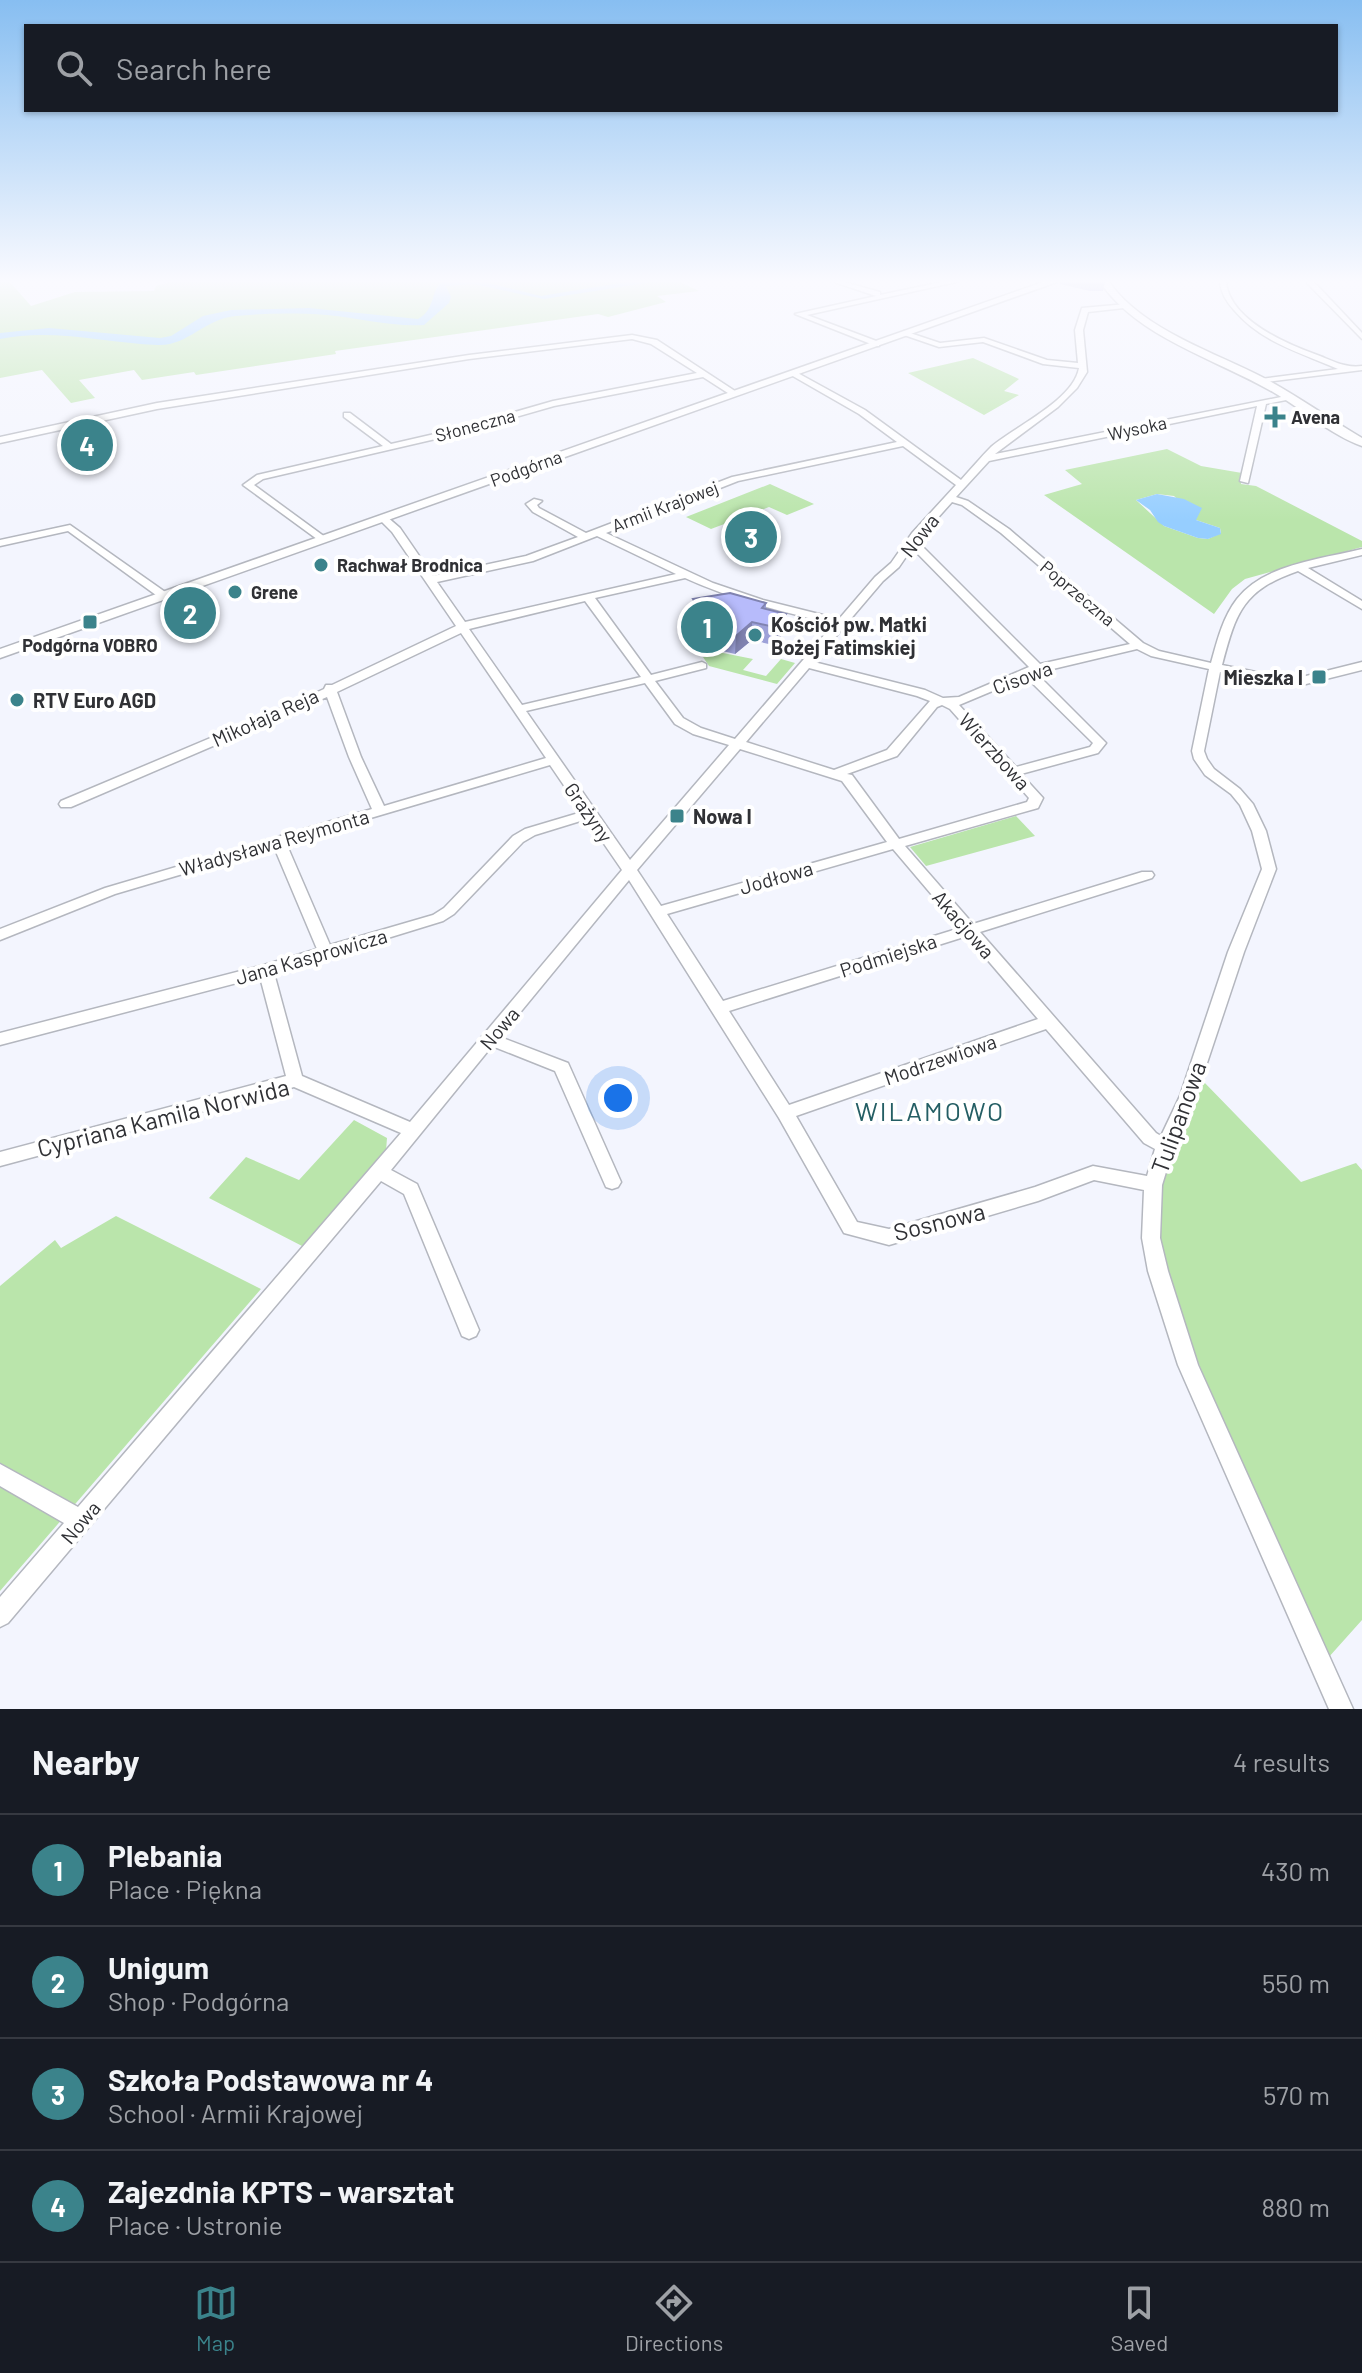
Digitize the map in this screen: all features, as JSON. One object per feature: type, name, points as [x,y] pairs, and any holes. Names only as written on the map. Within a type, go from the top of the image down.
[{"type":"main road","name":"Podgórna","points":[[0,654],[826,362]]},
{"type":"main road","points":[[1226,362],[1361,441]]},
{"type":"street","points":[[0,440],[157,406],[439,362]]},
{"type":"street","points":[[682,362],[734,393]]},
{"type":"street","points":[[1045,362],[1083,366],[1083,362]]},
{"type":"street","points":[[1328,362],[1346,369]]},
{"type":"street","name":"Nowa","points":[[0,1615],[413,1131],[629,870],[895,565],[949,498],[1002,444],[1066,396],[1083,366]]},
{"type":"street","points":[[1261,381],[1362,368]]},
{"type":"street","points":[[794,373],[862,412],[962,485]]},
{"type":"street","name":"Słoneczna","points":[[321,539],[248,485],[260,477],[553,404],[701,375]]},
{"type":"street","name":"Wysoka","points":[[986,459],[1288,397]]},
{"type":"street","points":[[1245,481],[1262,402]]},
{"type":"street","points":[[347,415],[390,447]]},
{"type":"street","name":"Armii Krajowej","points":[[429,580],[512,564],[735,479],[905,443]]},
{"type":"street","points":[[1002,444],[1027,451]]},
{"type":"street","name":"Poprzeczna","points":[[949,498],[965,503],[1005,531],[1139,645],[1170,659],[1216,669]]},
{"type":"street","points":[[537,501],[531,504],[536,510],[684,575],[759,602],[842,623]]},
{"type":"street","name":"Grażyny","points":[[383,518],[391,522],[658,912],[785,1113]]},
{"type":"street","points":[[0,543],[70,528],[164,596]]},
{"type":"street","points":[[912,542],[1100,743],[1094,750],[1013,772]]},
{"type":"street","points":[[1362,552],[1300,568],[1266,581],[1240,600],[1231,614],[1216,669],[1294,682],[1362,666]]},
{"type":"street","points":[[1300,568],[1362,606]]},
{"type":"street","name":"Mikołaja Reja","points":[[66,804],[300,705],[463,627],[684,575]]},
{"type":"street","name":"Akacjowa","points":[[588,597],[679,721],[697,731],[847,778],[894,842],[968,930],[1051,1021],[1150,1138],[1165,1146]]},
{"type":"street","name":"Cisowa","points":[[837,773],[892,753],[928,710],[944,701],[961,701],[1032,669],[1139,645]]},
{"type":"street","name":"Wierzbowa","points":[[807,664],[954,706],[1036,798],[1033,805],[894,842]]},
{"type":"street","points":[[520,709],[702,666]]},
{"type":"street","name":"Tulipanowa","points":[[1216,669],[1198,751],[1199,760],[1240,796],[1248,808],[1269,869],[1236,952],[1188,1096],[1165,1146],[1153,1185],[1151,1238],[1158,1271],[1188,1365],[1325,1680],[1341,1709]]},
{"type":"street","points":[[330,688],[355,757],[380,811]]},
{"type":"street","name":"Władysława Reymonta","points":[[0,935],[110,891],[553,760]]},
{"type":"street","name":"Jana Kasprowicza","points":[[0,1039],[266,970],[438,918],[449,911],[518,839],[530,832],[590,814]]},
{"type":"street","points":[[278,841],[326,953]]},
{"type":"street","name":"Jodłowa","points":[[658,912],[894,842]]},
{"type":"street","name":"Podmiejska","points":[[720,1008],[1147,875]]},
{"type":"street","points":[[266,970],[295,1080]]},
{"type":"street","name":"Modrzewiowa","points":[[785,1113],[1051,1021]]},
{"type":"street","points":[[490,1039],[562,1067],[612,1182]]},
{"type":"street","name":"Cypriana Kamila Norwida","points":[[0,1159],[295,1080],[413,1131]]},
{"type":"street","name":"Sosnowa","points":[[785,1113],[851,1228],[889,1237],[1038,1194],[1093,1173],[1153,1185]]},
{"type":"street","points":[[377,1171],[411,1189],[469,1330]]},
{"type":"street","points":[[0,1474],[81,1521]]},
{"type":"green space","points":[[0,362],[284,362],[142,380],[134,370],[79,380],[95,398],[71,403],[42,370],[0,378]]},
{"type":"green space","points":[[957,362],[981,362],[1019,379],[1004,391],[1019,395],[984,415],[908,373]]},
{"type":"green space","points":[[1167,449],[1201,466],[1242,473],[1241,484],[1256,486],[1362,541],[1362,547],[1245,579],[1232,589],[1214,614],[1044,495],[1082,484],[1065,470]],"holes":[[[1157,494],[1174,496],[1196,516],[1196,520],[1220,528],[1221,533],[1208,539],[1198,538],[1164,526],[1136,500]]]},
{"type":"green space","points":[[770,484],[814,504],[787,515],[769,507],[711,529],[686,517]]},
{"type":"green space","points":[[718,652],[753,659],[743,670],[766,676],[781,659],[795,663],[777,684],[709,666],[703,657]]},
{"type":"green space","points":[[1016,816],[1035,836],[926,866],[910,847]]},
{"type":"green space","points":[[1202,1080],[1301,1182],[1356,1163],[1362,1170],[1362,1620],[1328,1658],[1217,1410],[1183,1324],[1161,1247],[1157,1180]]},
{"type":"green space","points":[[354,1120],[387,1138],[386,1151],[304,1247],[209,1198],[246,1157],[299,1180]]},
{"type":"green space","points":[[116,1216],[261,1289],[0,1591],[0,1286],[55,1240],[61,1248]]},
{"type":"water","points":[[1157,494],[1184,499],[1202,508],[1196,520],[1220,528],[1221,534],[1208,539],[1198,538],[1164,526],[1136,500]]},
{"type":"building","points":[[730,593],[766,603],[762,608],[786,614],[774,627],[752,622],[736,636],[714,631],[720,625],[708,622],[693,599]]},
{"type":"place","name":"Avena","points":[[1275,417]]},
{"type":"place","name":"Zajezdnia KPTS - warsztat","points":[[87,445]]},
{"type":"place","name":"Szkoła Podstawowa nr 4","points":[[751,537]]},
{"type":"place","name":"Rachwał Brodnica","points":[[321,565]]},
{"type":"place","name":"Grene","points":[[235,592]]},
{"type":"place","name":"Unigum","points":[[190,613]]},
{"type":"place","name":"Podgórna VOBRO","points":[[90,622]]},
{"type":"place","name":"Plebania","points":[[707,627]]},
{"type":"place","name":"Kościół pw. Matki Bożej Fatimskiej","points":[[755,635]]},
{"type":"place","name":"Mieszka I","points":[[1319,677]]},
{"type":"place","name":"RTV Euro AGD","points":[[17,700]]},
{"type":"place","name":"Nowa I","points":[[677,816]]},
{"type":"district","name":"WILAMOWO","points":[[930,1110]]}]
